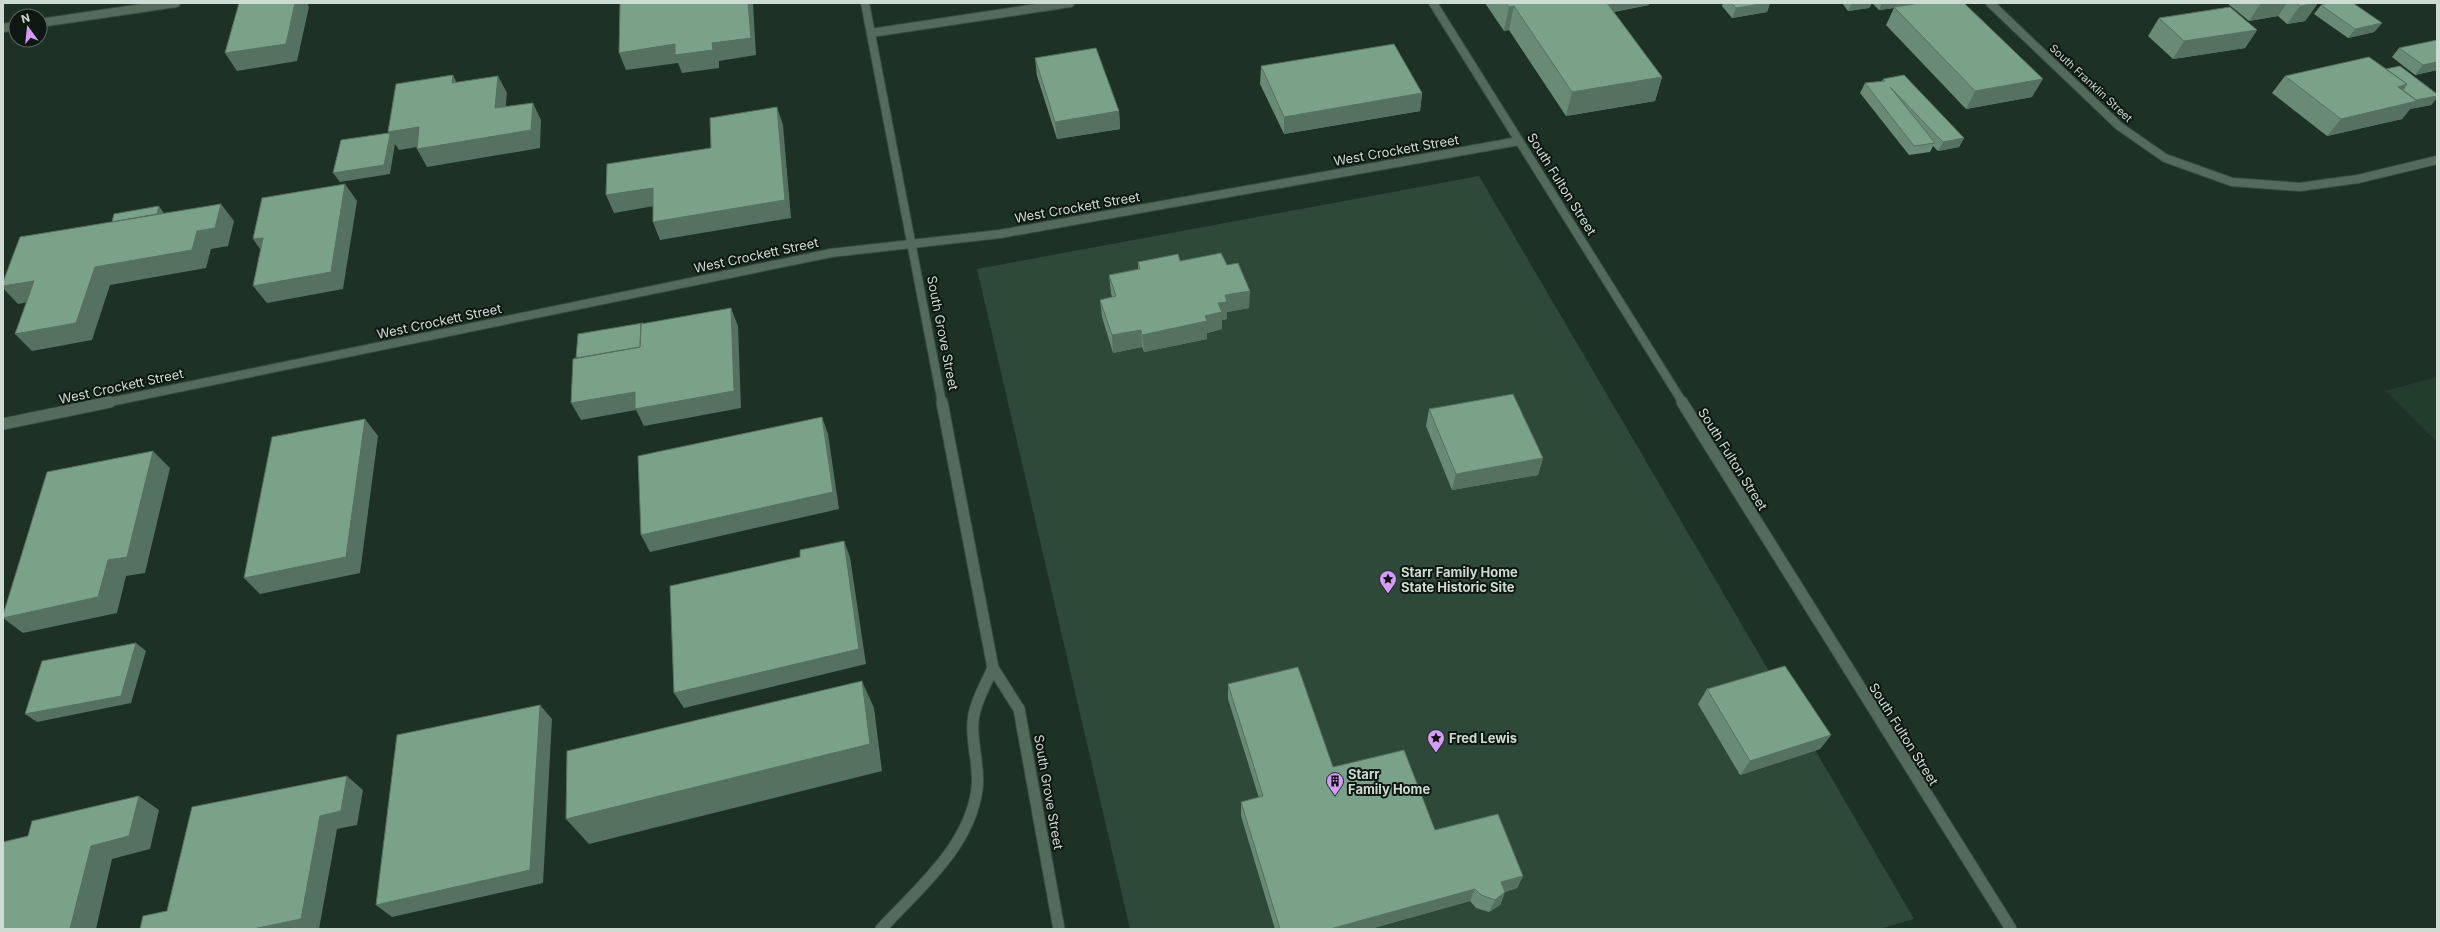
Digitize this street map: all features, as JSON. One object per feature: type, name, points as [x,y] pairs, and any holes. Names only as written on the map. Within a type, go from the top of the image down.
[{"type":"street","points":[[48,22],[176,3]]},
{"type":"street","name":"South Grove Street","points":[[865,3],[993,668],[1019,709],[1059,929]]},
{"type":"street","points":[[871,33],[1070,3]]},
{"type":"street","name":"South Fulton Street","points":[[1433,3],[2010,929]]},
{"type":"street","name":"South Franklin Street","points":[[1990,3],[2119,126],[2165,158],[2232,182],[2300,187],[2358,179],[2437,160]]},
{"type":"street","name":"West Crockett Street","points":[[3,424],[831,253],[1000,234],[1520,141]]},
{"type":"street","points":[[881,929],[944,860],[967,825],[977,792],[979,763],[973,721],[993,668]]},
{"type":"shaded area","name":"Starr Family Home State Historic Site","points":[[1479,176],[1914,919],[1879,929],[1130,929],[977,269]]},
{"type":"shaded area","points":[[2437,377],[2437,442],[2385,391]]},
{"type":"building","points":[[239,3],[295,3],[286,44],[225,53]]},
{"type":"building","points":[[620,3],[748,3],[751,38],[712,43],[713,50],[675,55],[675,44],[619,53]]},
{"type":"building","points":[[1506,3],[1607,3],[1662,77],[1572,92],[1514,6],[1509,7]]},
{"type":"building","points":[[1731,3],[1767,3],[1736,8]]},
{"type":"building","points":[[1920,3],[1964,3],[2043,79],[1975,91],[1894,7]]},
{"type":"building","points":[[2296,3],[2318,3],[2300,6]]},
{"type":"building","points":[[2328,3],[2353,3],[2382,23],[2355,29],[2321,5]]},
{"type":"building","points":[[2230,7],[2257,30],[2184,41],[2159,18]]},
{"type":"building","points":[[2437,40],[2437,62],[2423,65],[2399,48]]},
{"type":"building","points":[[1394,44],[1422,93],[1284,117],[1261,66]]},
{"type":"building","points":[[1096,48],[1119,111],[1055,122],[1035,58]]},
{"type":"building","points":[[2369,57],[2407,84],[2398,87],[2417,101],[2341,119],[2285,76]]},
{"type":"building","points":[[2400,66],[2437,94],[2437,96],[2416,100],[2403,90],[2407,84],[2386,69]]},
{"type":"building","points":[[453,75],[452,83],[498,76],[495,108],[533,103],[531,130],[417,149],[419,127],[388,132],[396,84]]},
{"type":"building","points":[[1904,75],[1964,138],[1943,142],[1890,87],[1935,143],[1914,146],[1865,83],[1885,81],[1883,79]]},
{"type":"building","points":[[777,107],[785,200],[653,222],[653,188],[606,195],[607,164],[711,148],[710,118]]},
{"type":"building","points":[[389,133],[390,135],[384,165],[333,173],[341,140]]},
{"type":"building","points":[[345,184],[331,272],[253,286],[263,238],[253,239],[262,198]]},
{"type":"building","points":[[221,204],[215,228],[197,231],[192,250],[95,267],[76,323],[15,334],[34,281],[3,286],[3,282],[20,237]]},
{"type":"building","points":[[159,206],[157,214],[112,222],[114,214]]},
{"type":"building","points":[[1221,253],[1227,265],[1238,263],[1250,291],[1225,295],[1227,302],[1218,303],[1222,312],[1205,316],[1207,321],[1142,335],[1141,330],[1112,335],[1100,300],[1116,296],[1109,275],[1140,269],[1138,262],[1178,254],[1180,261]]},
{"type":"building","points":[[731,308],[734,391],[635,409],[635,392],[571,403],[573,359],[640,347],[641,324]]},
{"type":"building","points":[[643,323],[641,324],[640,347],[576,358],[578,334]]},
{"type":"building","points":[[1513,394],[1543,458],[1456,474],[1429,409]]},
{"type":"building","points":[[822,417],[833,492],[641,535],[638,456]]},
{"type":"building","points":[[365,419],[346,557],[244,578],[272,437]]},
{"type":"building","points":[[153,451],[127,557],[108,560],[98,597],[3,618],[47,472]]},
{"type":"building","points":[[844,541],[859,649],[674,693],[670,586],[800,557],[800,550]]},
{"type":"building","points":[[136,643],[121,696],[25,714],[42,661]]},
{"type":"building","points":[[1785,666],[1831,735],[1750,761],[1707,689]]},
{"type":"building","name":"Starr Family Home","points":[[1298,667],[1333,767],[1404,750],[1435,830],[1498,814],[1523,876],[1501,882],[1505,892],[1495,900],[1481,895],[1475,889],[1330,929],[1280,929],[1241,802],[1263,796],[1228,684]]},
{"type":"building","points":[[862,681],[870,744],[566,819],[567,751]]},
{"type":"building","points":[[540,705],[530,870],[376,905],[397,735]]},
{"type":"building","points":[[347,776],[341,811],[320,816],[301,919],[253,929],[140,929],[143,916],[167,911],[192,807]]},
{"type":"building","points":[[139,796],[129,836],[91,846],[70,929],[3,929],[3,842],[28,836],[32,821]]},
{"type":"place","name":"Starr Family Home State Historic Site","points":[[1388,594]]},
{"type":"place","name":"Fred Lewis","points":[[1436,753]]},
{"type":"place","name":"Starr Family Home","points":[[1335,796]]}]
